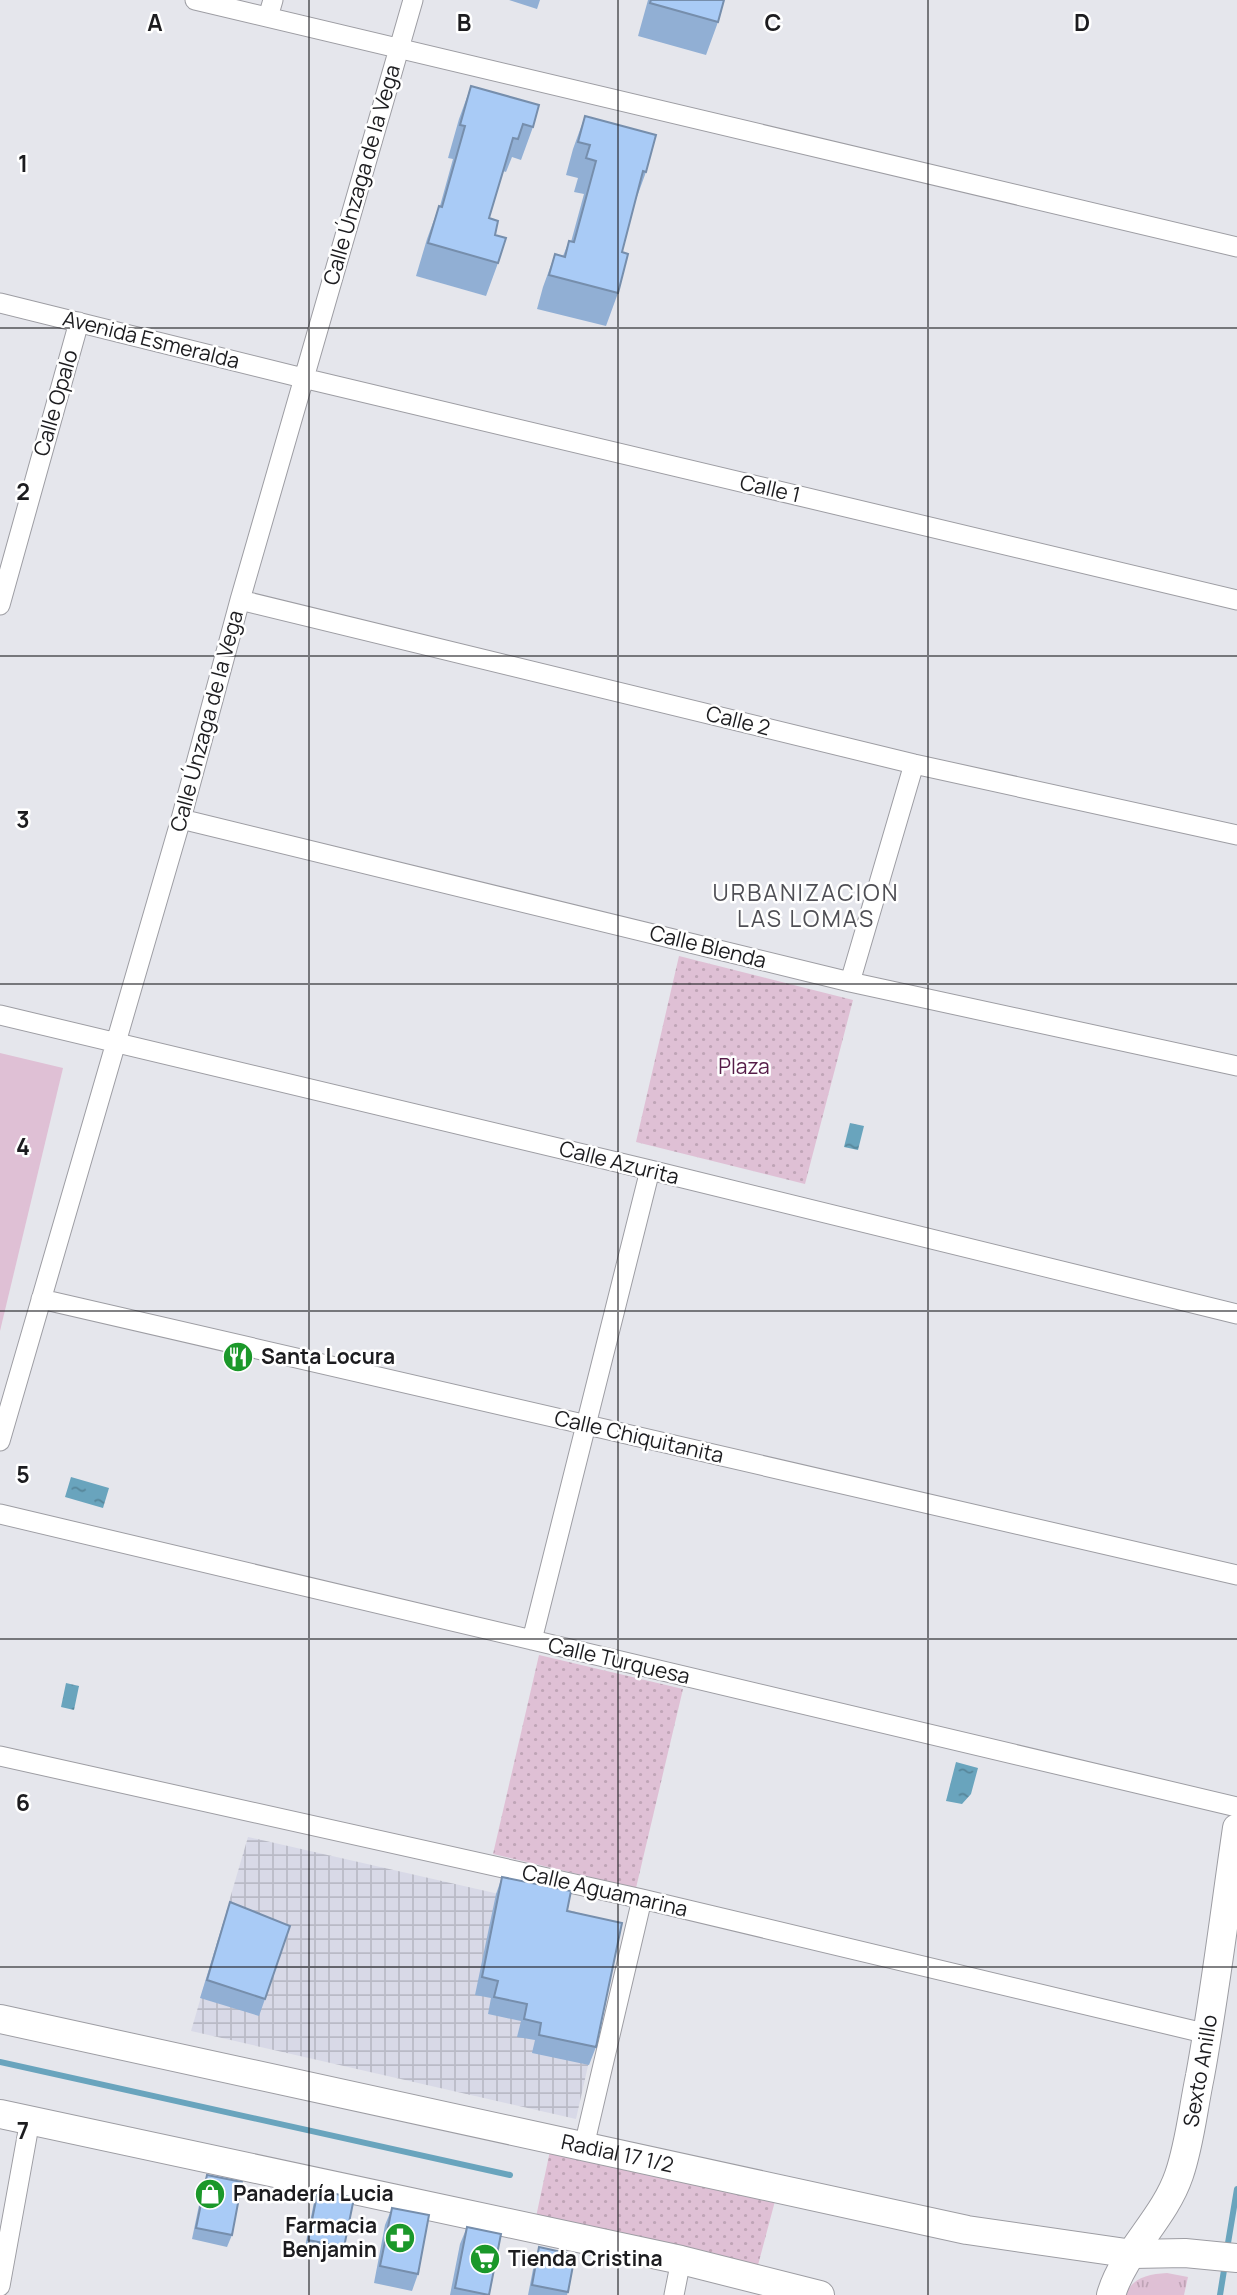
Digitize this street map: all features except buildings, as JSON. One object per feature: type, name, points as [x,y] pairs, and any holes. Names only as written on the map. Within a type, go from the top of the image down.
[{"type":"main road","name":"Sexto Anillo","points":[[1111,2295],[1116,2277],[1178,2179],[1187,2148],[1208,2034],[1237,1828]]},
{"type":"main road","name":"Radial 17 1/2","points":[[0,2019],[967,2230],[1133,2254],[1185,2253],[1237,2258]]},
{"type":"main road","points":[[0,2114],[681,2260],[820,2295]]},
{"type":"street","points":[[195,0],[270,8],[400,48],[1237,247]]},
{"type":"street","name":"Calle Únzaga de la Vega","points":[[0,1441],[181,819],[240,600],[413,0]]},
{"type":"street","name":"Avenida Esmeralda","points":[[0,303],[303,378]]},
{"type":"street","name":"Calle Opalo","points":[[0,605],[79,322]]},
{"type":"street","name":"Calle 1","points":[[303,378],[1237,600]]},
{"type":"street","name":"Calle 2","points":[[240,600],[914,764],[1237,835]]},
{"type":"street","points":[[850,982],[914,764]]},
{"type":"street","name":"Calle Blenda","points":[[181,819],[850,982],[1237,1066]]},
{"type":"street","name":"Calle Azurita","points":[[0,1015],[1237,1314]]},
{"type":"street","points":[[532,1640],[650,1170]]},
{"type":"street","name":"Calle Chiquitanita","points":[[41,1299],[1237,1575]]},
{"type":"street","name":"Calle Turquesa","points":[[0,1514],[1237,1807]]},
{"type":"street","name":"Calle Aguamarina","points":[[0,1756],[642,1899],[1208,2034]]},
{"type":"street","points":[[584,2146],[642,1899]]},
{"type":"street","points":[[0,2286],[30,2120]]},
{"type":"street","points":[[674,2295],[681,2260]]},
{"type":"shaded area","points":[[248,1837],[620,1924],[576,2119],[191,2031]]},
{"type":"green space","name":"Plaza","points":[[679,956],[853,1000],[805,1184],[636,1142]]},
{"type":"green space","points":[[0,1053],[63,1068],[0,1331]]},
{"type":"green space","points":[[539,1655],[683,1689],[636,1888],[493,1854]]},
{"type":"green space","points":[[550,2151],[775,2201],[758,2265],[536,2217]]},
{"type":"green space","points":[[1167,2273],[1188,2277],[1184,2295],[1125,2295],[1137,2280]]},
{"type":"water","points":[[850,1123],[864,1126],[858,1150],[844,1147]]},
{"type":"water","points":[[71,1477],[109,1488],[103,1508],[65,1497]]},
{"type":"water","points":[[66,1683],[79,1686],[74,1710],[61,1707]]},
{"type":"water","points":[[956,1762],[978,1768],[971,1794],[962,1804],[946,1801]]},
{"type":"waterway","points":[[0,2062],[510,2175]]},
{"type":"waterway","points":[[1227,2249],[1237,2189]]},
{"type":"waterway","points":[[1220,2295],[1225,2264]]},
{"type":"place","name":"Santa Locura","points":[[238,1357]]},
{"type":"place","name":"Panadería Lucia","points":[[210,2194]]},
{"type":"place","name":"Farmacia Benjamin","points":[[400,2238]]},
{"type":"place","name":"Tienda Cristina","points":[[485,2259]]},
{"type":"district","name":"URBANIZACION LAS LOMAS","points":[[806,906]]}]
